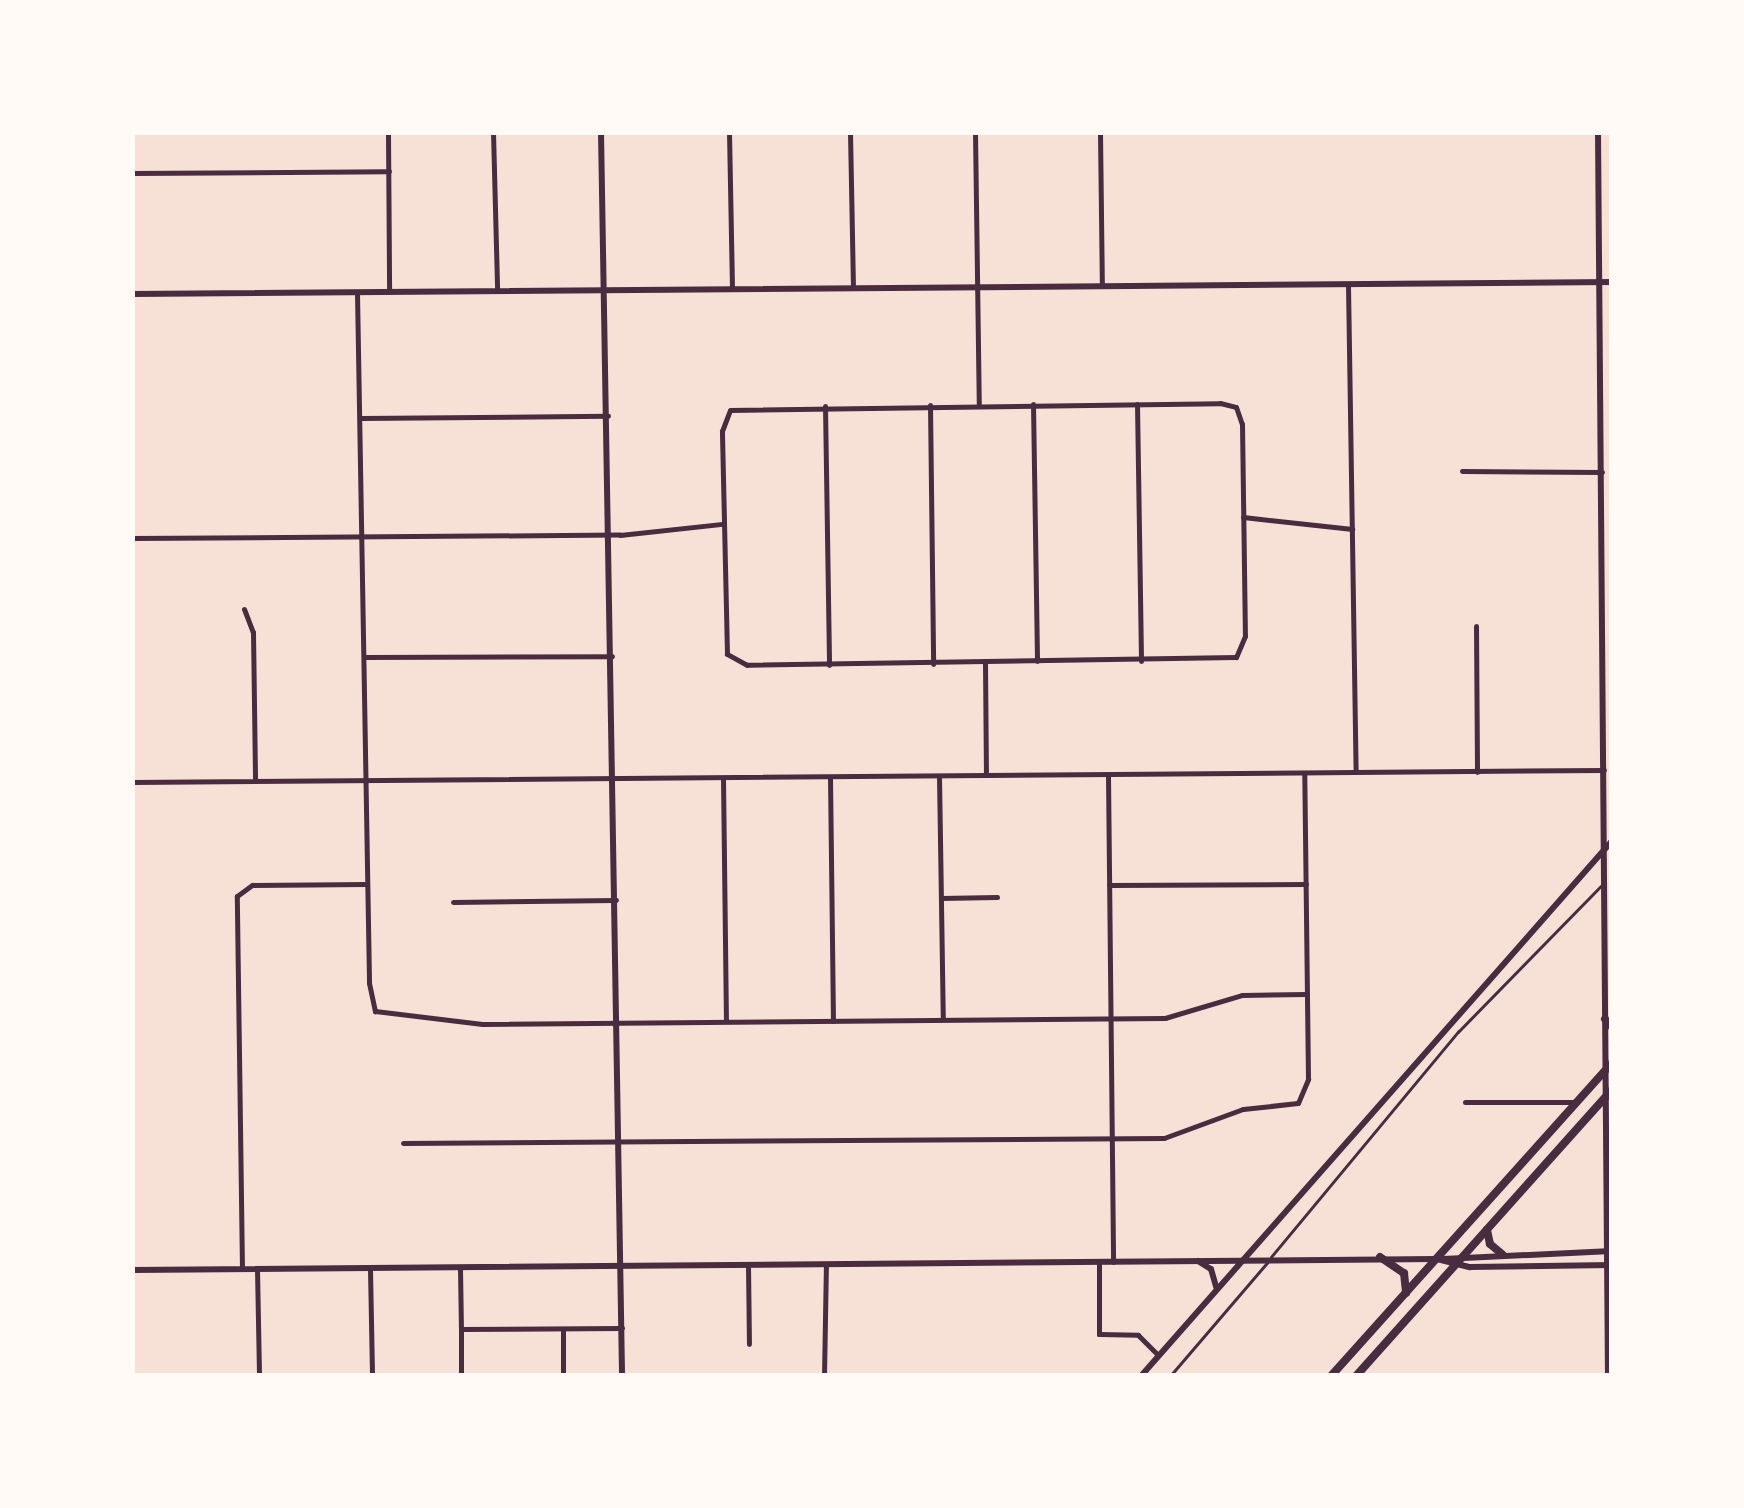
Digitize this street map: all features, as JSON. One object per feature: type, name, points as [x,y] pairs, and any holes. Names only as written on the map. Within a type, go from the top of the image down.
[{"type":"highway","points":[[1332,1376],[1609,1067]]},
{"type":"highway","points":[[1356,1376],[1609,1093]]},
{"type":"highway","points":[[1487,1230],[1502,1254]]},
{"type":"highway","points":[[1380,1257],[1404,1274],[1406,1293]]},
{"type":"highway","points":[[1340,1376],[1349,1356]]},
{"type":"street","points":[[388,132],[390,292]]},
{"type":"street","points":[[493,132],[497,290]]},
{"type":"street","points":[[602,132],[622,1376]]},
{"type":"street","points":[[729,132],[732,289]]},
{"type":"street","points":[[850,132],[852,288]]},
{"type":"street","points":[[975,132],[980,404]]},
{"type":"street","points":[[1100,132],[1102,286]]},
{"type":"street","points":[[1598,132],[1609,1067],[1608,1376]]},
{"type":"street","points":[[132,173],[388,171]]},
{"type":"street","points":[[132,294],[1612,282]]},
{"type":"street","points":[[1348,285],[1356,773]]},
{"type":"street","points":[[357,292],[367,884],[375,1011],[469,1024],[1178,1017],[1242,995],[1308,994]]},
{"type":"street","points":[[1033,404],[1037,662]]},
{"type":"street","points":[[1033,404],[1236,408],[1242,424],[1240,654],[1216,661],[829,665],[748,665],[729,657],[722,524],[726,414],[740,407],[1033,404]]},
{"type":"street","points":[[1136,404],[1141,662]]},
{"type":"street","points":[[930,405],[933,664]]},
{"type":"street","points":[[825,406],[829,665]]},
{"type":"street","points":[[359,418],[608,416]]},
{"type":"street","points":[[1462,471],[1602,472]]},
{"type":"street","points":[[1243,516],[1352,529]]},
{"type":"street","points":[[132,538],[610,535],[722,524]]},
{"type":"street","points":[[244,609],[252,632],[254,781]]},
{"type":"street","points":[[1476,626],[1477,772]]},
{"type":"street","points":[[363,657],[612,656]]},
{"type":"street","points":[[985,663],[986,776]]},
{"type":"street","points":[[132,782],[1604,770]]},
{"type":"street","points":[[403,1144],[1174,1137],[1243,1109],[1302,1100],[1308,1079],[1304,773]]},
{"type":"street","points":[[1108,775],[1114,1262]]},
{"type":"street","points":[[939,776],[943,1019]]},
{"type":"street","points":[[830,777],[833,1021]]},
{"type":"street","points":[[722,778],[726,1021]]},
{"type":"street","points":[[1141,1376],[1612,841]]},
{"type":"street","points":[[242,1270],[239,891],[252,885],[367,884]]},
{"type":"street","points":[[1109,885],[1306,884]]},
{"type":"street","points":[[941,898],[996,898]]},
{"type":"street","points":[[453,902],[616,900]]},
{"type":"street","points":[[1465,1102],[1577,1102]]},
{"type":"street","points":[[1437,1260],[1610,1251]]},
{"type":"street","points":[[132,1270],[1100,1263],[1243,1256],[1610,1265]]},
{"type":"street","points":[[1192,1258],[1211,1269],[1216,1287]]},
{"type":"street","points":[[1100,1263],[1099,1334],[1138,1335],[1158,1355]]},
{"type":"street","points":[[748,1265],[749,1344]]},
{"type":"street","points":[[824,1376],[826,1265]]},
{"type":"street","points":[[370,1268],[372,1376]]},
{"type":"street","points":[[460,1268],[461,1376]]},
{"type":"street","points":[[257,1270],[259,1376]]},
{"type":"street","points":[[563,1328],[564,1376]]},
{"type":"street","points":[[460,1329],[622,1328]]},
{"type":"lane","points":[[1170,1376],[1458,1032],[1612,875]]}]
